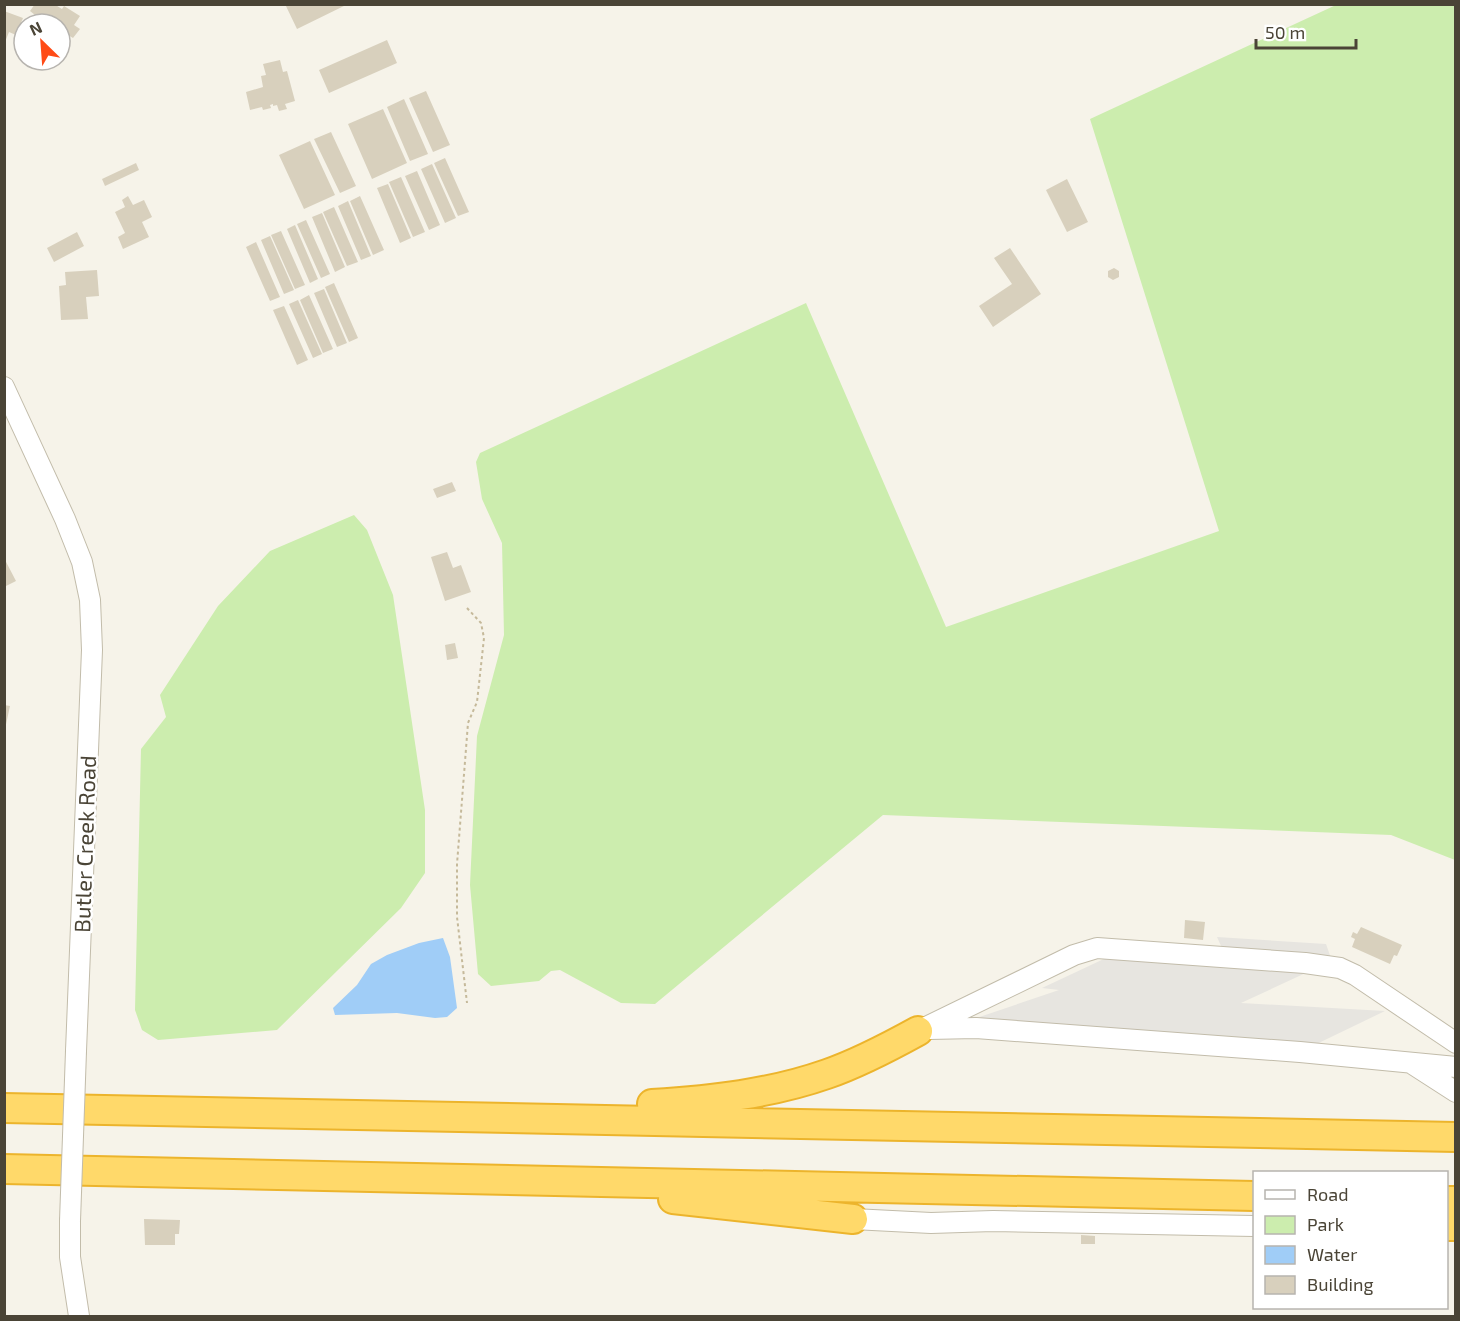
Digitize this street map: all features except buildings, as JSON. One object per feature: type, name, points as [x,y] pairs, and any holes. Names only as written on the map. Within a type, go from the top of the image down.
[{"type":"highway","points":[[244,1112],[650,1104],[729,1098],[829,1074],[885,1049],[918,1031]]},
{"type":"highway","points":[[4,1108],[1455,1137]]},
{"type":"highway","points":[[4,1169],[1253,1196]]},
{"type":"highway","points":[[620,1182],[680,1201],[853,1219]]},
{"type":"street","name":"Butler Creek Road","points":[[4,387],[65,519],[82,562],[90,600],[92,651],[69,1221],[70,1257],[79,1317]]},
{"type":"street","points":[[918,1031],[1074,955],[1096,948],[1305,963],[1340,968],[1355,975],[1455,1043]]},
{"type":"street","points":[[918,1031],[938,1028],[976,1028],[1455,1067]]},
{"type":"street","points":[[1409,1062],[1455,1057]]},
{"type":"street","points":[[1409,1062],[1455,1084]]},
{"type":"street","points":[[1409,1062],[1455,1092]]},
{"type":"street","points":[[853,1219],[993,1229],[1253,1232]]},
{"type":"street","points":[[932,1223],[993,1221],[1253,1226]]},
{"type":"path","points":[[467,608],[481,623],[484,638],[477,702],[468,723],[457,864],[457,917],[467,1003]]},
{"type":"green space","points":[[1336,5],[1455,5],[1455,860],[1391,835],[883,815],[655,1004],[621,1003],[560,970],[551,971],[539,981],[491,986],[478,974],[470,885],[477,736],[504,635],[502,543],[482,499],[476,462],[480,453],[806,303],[946,627],[1219,531],[1090,119]]},
{"type":"green space","points":[[354,515],[367,530],[393,595],[425,810],[425,873],[401,908],[277,1030],[158,1040],[142,1030],[135,1010],[141,749],[166,717],[160,695],[218,606],[270,551]]},
{"type":"shaded area","points":[[1217,937],[1326,944],[1334,967],[1323,965],[1241,1003],[1385,1011],[1300,1052],[950,1027],[1059,990],[1042,988],[1123,950],[1226,957]]},
{"type":"water","points":[[443,938],[450,957],[457,1008],[447,1017],[435,1018],[397,1013],[335,1015],[333,1008],[357,985],[371,964],[387,955],[419,943]]}]
